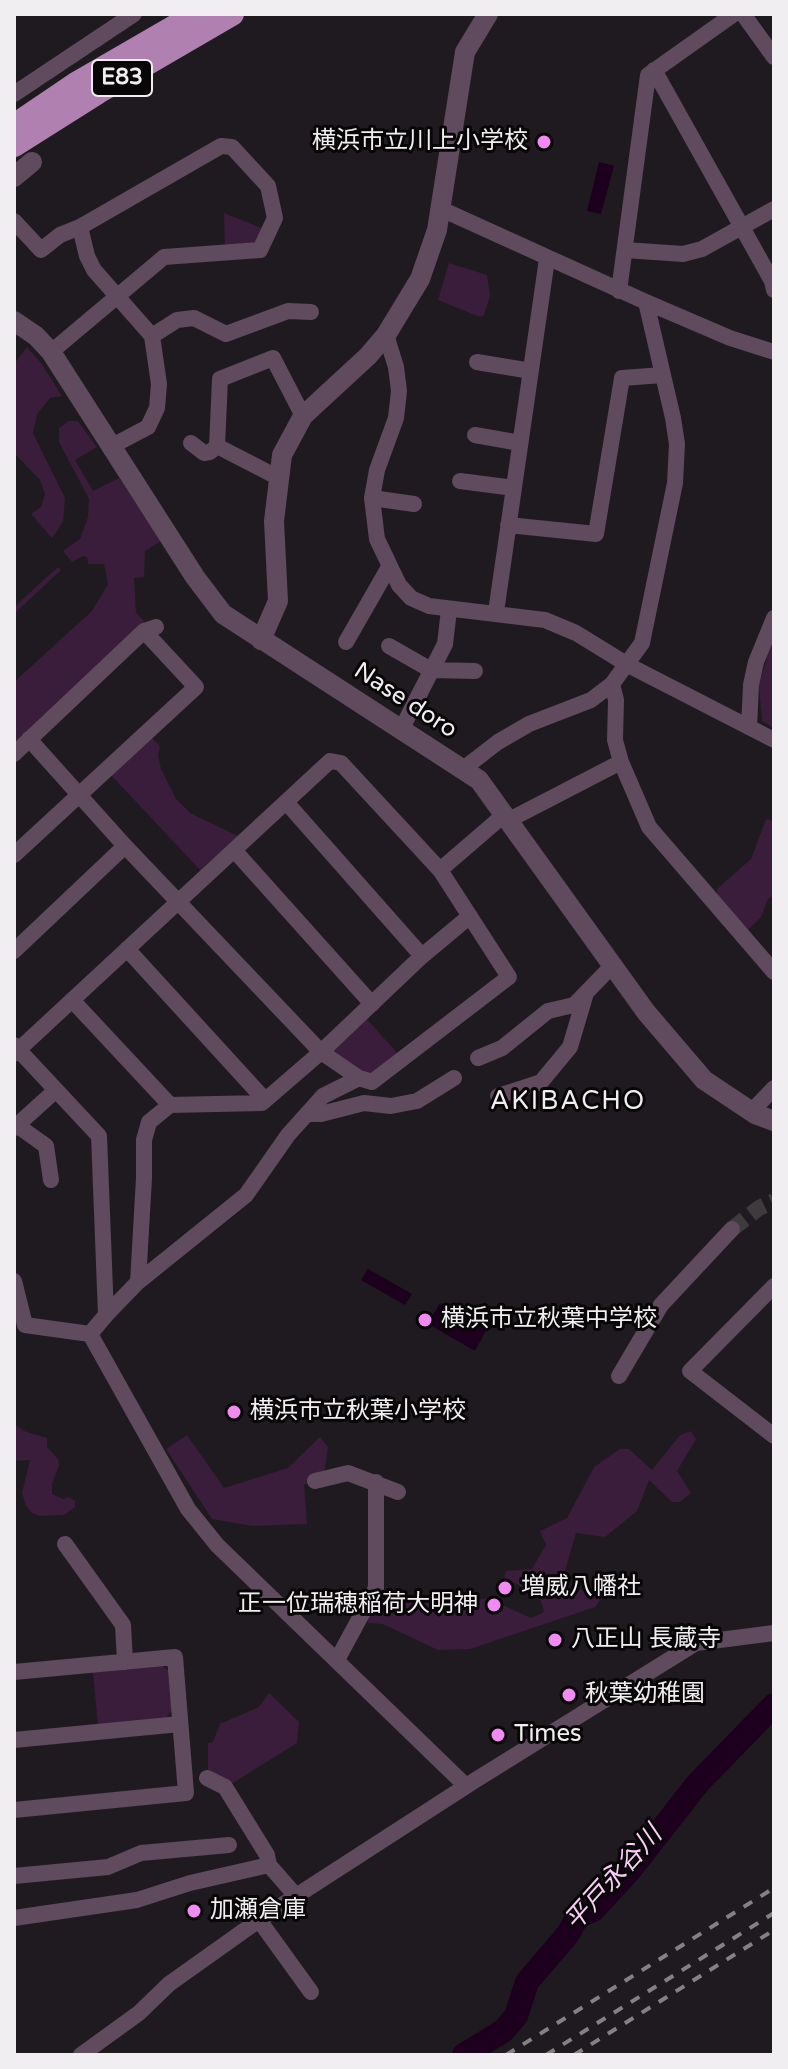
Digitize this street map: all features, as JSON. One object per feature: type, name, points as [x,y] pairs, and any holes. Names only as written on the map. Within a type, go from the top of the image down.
[{"type":"highway","name":"E83","points":[[14,126],[76,84],[197,14]]},
{"type":"highway","name":"E83","points":[[14,145],[232,14]]},
{"type":"street","points":[[14,94],[134,14]]},
{"type":"street","points":[[261,640],[278,601],[273,532],[282,455],[303,416],[368,356],[386,335],[420,279],[435,239],[441,209],[465,52],[488,14]]},
{"type":"street","points":[[619,291],[648,75],[734,14]]},
{"type":"street","points":[[743,14],[774,57]]},
{"type":"street","points":[[654,70],[772,281],[774,290]]},
{"type":"street","points":[[14,221],[41,250],[60,235],[80,227],[221,146],[232,147],[268,186],[275,218],[260,250],[164,257],[51,352]]},
{"type":"street","points":[[14,177],[32,162]]},
{"type":"street","points":[[441,209],[619,291],[730,338],[774,352]]},
{"type":"street","points":[[625,250],[683,254],[702,249],[774,209]]},
{"type":"street","points":[[80,227],[94,270],[152,336],[159,384],[157,408],[148,427],[112,446]]},
{"type":"street","points":[[496,612],[547,259]]},
{"type":"street","points":[[463,769],[519,730],[591,700],[612,684],[642,643],[675,483],[677,444],[646,302]]},
{"type":"street","points":[[152,336],[177,320],[194,318],[226,334],[288,311],[311,312]]},
{"type":"street","name":"Nase doro","points":[[14,321],[36,336],[51,352],[195,577],[213,611],[479,780],[646,1012],[704,1080],[751,1112],[774,1121]]},
{"type":"street","points":[[386,335],[396,367],[399,391],[396,418],[377,470],[372,498],[377,539],[399,585],[411,598],[449,610],[496,612],[545,620],[576,633],[628,665],[774,740]]},
{"type":"street","points":[[191,443],[204,453],[217,446],[220,379],[273,358],[303,416]]},
{"type":"street","points":[[477,362],[531,371]]},
{"type":"street","points":[[508,525],[596,534],[622,378],[663,375]]},
{"type":"street","points":[[475,435],[520,443]]},
{"type":"street","points":[[217,446],[279,478]]},
{"type":"street","points":[[460,481],[514,488]]},
{"type":"street","points":[[372,498],[414,504]]},
{"type":"street","points":[[346,642],[389,567]]},
{"type":"street","points":[[401,730],[445,644],[449,610]]},
{"type":"street","points":[[749,727],[751,685],[756,662],[774,618]]},
{"type":"street","points":[[14,754],[150,629],[196,687],[14,855]]},
{"type":"street","points":[[389,646],[431,670],[475,671]]},
{"type":"street","points":[[612,684],[616,700],[615,740],[621,762],[649,827],[774,972]]},
{"type":"street","points":[[29,739],[125,846],[179,901],[321,1052],[359,1078],[372,1082],[509,977],[440,870],[341,763],[330,761],[286,802],[234,850],[179,901],[72,1000],[15,1049],[99,1136],[106,1315]]},
{"type":"street","points":[[440,870],[507,817],[621,762]]},
{"type":"street","points":[[286,802],[422,956]]},
{"type":"street","points":[[14,951],[125,846]]},
{"type":"street","points":[[234,850],[372,1004]]},
{"type":"street","points":[[138,1282],[145,1129],[149,1122],[170,1105],[262,1103],[470,916]]},
{"type":"street","points":[[127,949],[265,1100]]},
{"type":"street","points":[[478,1058],[502,1048],[548,1011],[574,1005],[613,965]]},
{"type":"street","points":[[498,1096],[541,1082],[570,1047],[587,990]]},
{"type":"street","points":[[72,1000],[170,1105]]},
{"type":"street","points":[[90,1334],[138,1282],[246,1195],[288,1135],[323,1096],[359,1078]]},
{"type":"street","points":[[307,1114],[321,1114],[364,1103],[391,1106],[417,1101],[454,1078]]},
{"type":"street","points":[[751,1112],[774,1088]]},
{"type":"street","points":[[51,1180],[46,1146],[16,1127],[56,1090]]},
{"type":"street","points":[[619,1376],[661,1305],[732,1229]]},
{"type":"street","points":[[14,1281],[25,1325],[90,1334]]},
{"type":"street","points":[[774,1286],[690,1371],[774,1436]]},
{"type":"street","points":[[90,1334],[188,1509],[217,1545],[466,1786]]},
{"type":"street","points":[[315,1481],[348,1473],[398,1492]]},
{"type":"street","points":[[337,1660],[376,1588],[376,1482]]},
{"type":"street","points":[[65,1544],[123,1625],[125,1662]]},
{"type":"street","points":[[81,2055],[139,2013],[169,1984],[259,1920],[696,1643],[774,1633]]},
{"type":"street","points":[[14,1667],[175,1657],[186,1793],[14,1810]]},
{"type":"street","points":[[14,1740],[180,1724]]},
{"type":"street","points":[[207,1778],[225,1787],[267,1855],[269,1865],[296,1896]]},
{"type":"street","points":[[14,1876],[108,1867],[141,1853],[229,1845]]},
{"type":"street","points":[[14,1918],[137,1900],[190,1883],[269,1865]]},
{"type":"street","points":[[259,1920],[311,1992]]},
{"type":"shaded area","points":[[599,162],[614,166],[601,214],[587,211]]},
{"type":"shaded area","points":[[224,213],[264,229],[257,245],[225,247]]},
{"type":"shaded area","points":[[449,263],[487,275],[490,296],[484,315],[480,317],[438,300]]},
{"type":"shaded area","points":[[27,347],[62,396],[50,398],[37,414],[33,433],[65,498],[63,522],[52,538],[31,514],[41,507],[45,494],[40,480],[14,453],[14,364]]},
{"type":"shaded area","points":[[69,421],[78,421],[97,447],[75,460],[93,491],[119,478],[161,541],[145,551],[144,577],[134,578],[136,613],[145,622],[14,746],[14,682],[92,611],[108,584],[104,564],[88,564],[87,557],[83,556],[72,562],[63,551],[80,539],[88,517],[89,499],[59,442],[59,428]]},
{"type":"shaded area","points":[[58,567],[61,570],[14,614],[14,607]]},
{"type":"shaded area","points":[[774,632],[774,728],[762,721],[759,685]]},
{"type":"shaded area","points":[[151,737],[160,746],[161,769],[176,799],[190,813],[238,836],[200,870],[111,775]]},
{"type":"shaded area","points":[[766,819],[773,821],[774,896],[768,899],[761,917],[746,932],[718,899],[717,889],[751,859]]},
{"type":"shaded area","points":[[366,1018],[398,1054],[371,1077],[327,1054]]},
{"type":"shaded area","points":[[368,1269],[412,1294],[405,1305],[361,1280]]},
{"type":"shaded area","points":[[440,1303],[487,1329],[475,1351],[428,1324]]},
{"type":"shaded area","points":[[14,1424],[24,1431],[47,1438],[47,1447],[58,1459],[59,1465],[52,1494],[75,1501],[75,1507],[64,1515],[39,1516],[26,1506],[22,1493],[30,1460],[14,1461]]},
{"type":"shaded area","points":[[691,1431],[696,1439],[677,1471],[691,1493],[680,1502],[672,1502],[649,1480],[637,1511],[605,1537],[576,1533],[565,1571],[539,1580],[551,1592],[581,1590],[604,1595],[595,1607],[470,1649],[438,1650],[383,1624],[368,1623],[368,1615],[396,1599],[472,1602],[487,1598],[531,1618],[544,1612],[539,1595],[504,1578],[506,1571],[532,1569],[546,1545],[540,1531],[567,1518],[594,1467],[620,1449],[629,1449],[652,1470],[680,1435]]},
{"type":"shaded area","points":[[187,1435],[224,1488],[288,1468],[320,1437],[328,1447],[324,1474],[304,1485],[307,1524],[252,1526],[212,1519],[166,1449]]},
{"type":"shaded area","points":[[161,1665],[169,1671],[173,1709],[166,1718],[98,1726],[93,1672]]},
{"type":"shaded area","points":[[269,1693],[299,1722],[297,1743],[228,1786],[208,1775],[208,1743],[213,1742],[220,1724],[259,1707]]},
{"type":"waterway","name":"平戸永谷川","points":[[464,2055],[503,2031],[516,2016],[527,1982],[568,1934],[578,1916],[593,1910],[629,1871],[698,1783],[774,1705]]},
{"type":"tunnel","points":[[732,1229],[759,1208],[774,1201]]},
{"type":"railway","points":[[506,2055],[774,1888]]},
{"type":"railway","points":[[546,2055],[774,1913]]},
{"type":"railway","points":[[574,2055],[774,1930]]},
{"type":"place","name":"横浜市立川上小学校","points":[[544,142]]},
{"type":"place","name":"横浜市立秋葉中学校","points":[[425,1320]]},
{"type":"place","name":"横浜市立秋葉小学校","points":[[234,1412]]},
{"type":"place","name":"増威八幡社","points":[[505,1588]]},
{"type":"place","name":"正一位瑞穂稲荷大明神","points":[[494,1605]]},
{"type":"place","name":"八正山 長蔵寺","points":[[555,1640]]},
{"type":"place","name":"秋葉幼稚園","points":[[569,1695]]},
{"type":"place","name":"Times","points":[[498,1735]]},
{"type":"place","name":"加瀬倉庫","points":[[194,1911]]},
{"type":"district","name":"AKIBACHO","points":[[568,1102]]}]
